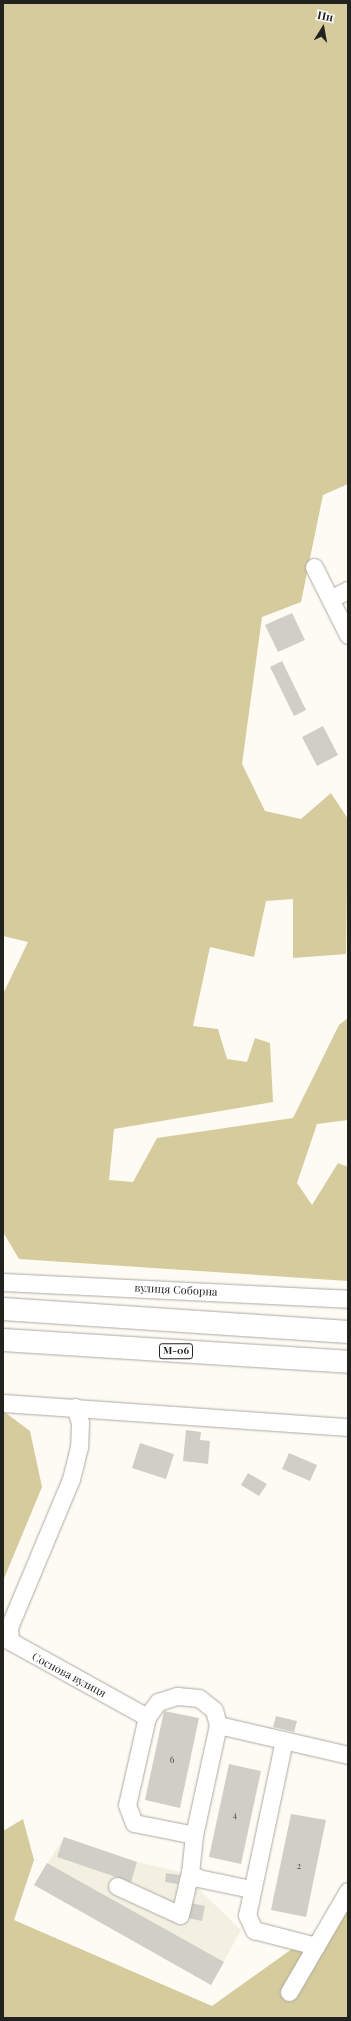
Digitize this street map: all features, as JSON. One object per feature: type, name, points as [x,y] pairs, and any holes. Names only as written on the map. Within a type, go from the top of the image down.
[{"type":"highway","points":[[3,1309],[348,1332]]},
{"type":"highway","name":"М-06","points":[[3,1340],[348,1362]]},
{"type":"street","points":[[314,567],[348,635]]},
{"type":"street","points":[[330,599],[348,590]]},
{"type":"street","name":"вулиця Соборна","points":[[3,1282],[348,1299]]},
{"type":"street","points":[[3,1403],[348,1427]]},
{"type":"street","name":"Соснова вулиця","points":[[75,1407],[80,1422],[79,1447],[71,1479],[9,1627],[10,1641],[147,1717]]},
{"type":"street","points":[[116,1886],[180,1915],[190,1872],[194,1834],[218,1725],[214,1710],[200,1698],[177,1696],[158,1702],[147,1717],[127,1805],[134,1823],[194,1834]]},
{"type":"street","points":[[218,1725],[348,1755]]},
{"type":"street","points":[[284,1740],[251,1889],[247,1915],[254,1930],[316,1946]]},
{"type":"street","points":[[190,1872],[198,1878],[251,1889]]},
{"type":"street","points":[[289,1992],[348,1890]]},
{"type":"shaded area","points":[[3,3],[348,3],[348,484],[323,495],[301,602],[262,617],[242,764],[265,811],[301,819],[331,793],[348,819],[346,954],[293,958],[293,899],[266,901],[254,957],[210,947],[193,1026],[218,1029],[227,1059],[247,1062],[255,1038],[270,1043],[273,1102],[114,1129],[109,1180],[133,1182],[157,1138],[293,1118],[339,1025],[348,1018],[348,1120],[317,1124],[297,1183],[312,1205],[338,1163],[348,1167],[348,1281],[19,1259],[3,1232],[3,994],[28,942],[3,936]]},
{"type":"shaded area","points":[[3,1411],[30,1431],[42,1487],[3,1581]]},
{"type":"shaded area","points":[[23,1819],[34,1860],[14,1920],[212,2006],[348,1909],[348,2018],[3,2018],[3,1831]]},
{"type":"shaded area","points":[[64,1837],[137,1862],[181,1872],[241,1930],[211,1985],[34,1885]]},
{"type":"building","points":[[292,613],[305,640],[278,652],[265,625]]},
{"type":"building","points":[[282,661],[306,710],[294,716],[270,667]]},
{"type":"building","points":[[323,726],[338,755],[317,766],[302,737]]},
{"type":"building","points":[[186,1430],[201,1432],[200,1440],[210,1441],[208,1464],[183,1461]]},
{"type":"building","points":[[140,1443],[174,1454],[166,1479],[132,1468]]},
{"type":"building","points":[[289,1453],[317,1465],[310,1481],[282,1469]]},
{"type":"building","points":[[248,1473],[267,1484],[259,1496],[241,1485]]},
{"type":"building","points":[[164,1711],[199,1718],[180,1808],[145,1800]]},
{"type":"building","points":[[276,1716],[297,1721],[294,1732],[273,1727]]},
{"type":"building","points":[[229,1764],[261,1771],[241,1864],[209,1857]]},
{"type":"building","points":[[291,1814],[326,1820],[306,1917],[271,1910]]},
{"type":"building","points":[[64,1837],[137,1862],[131,1882],[57,1857]]},
{"type":"building","points":[[47,1863],[224,1962],[211,1985],[34,1885]]},
{"type":"building","points":[[166,1873],[180,1875],[178,1884],[165,1882]]},
{"type":"building","points":[[191,1903],[205,1906],[202,1921],[188,1918]]}]
